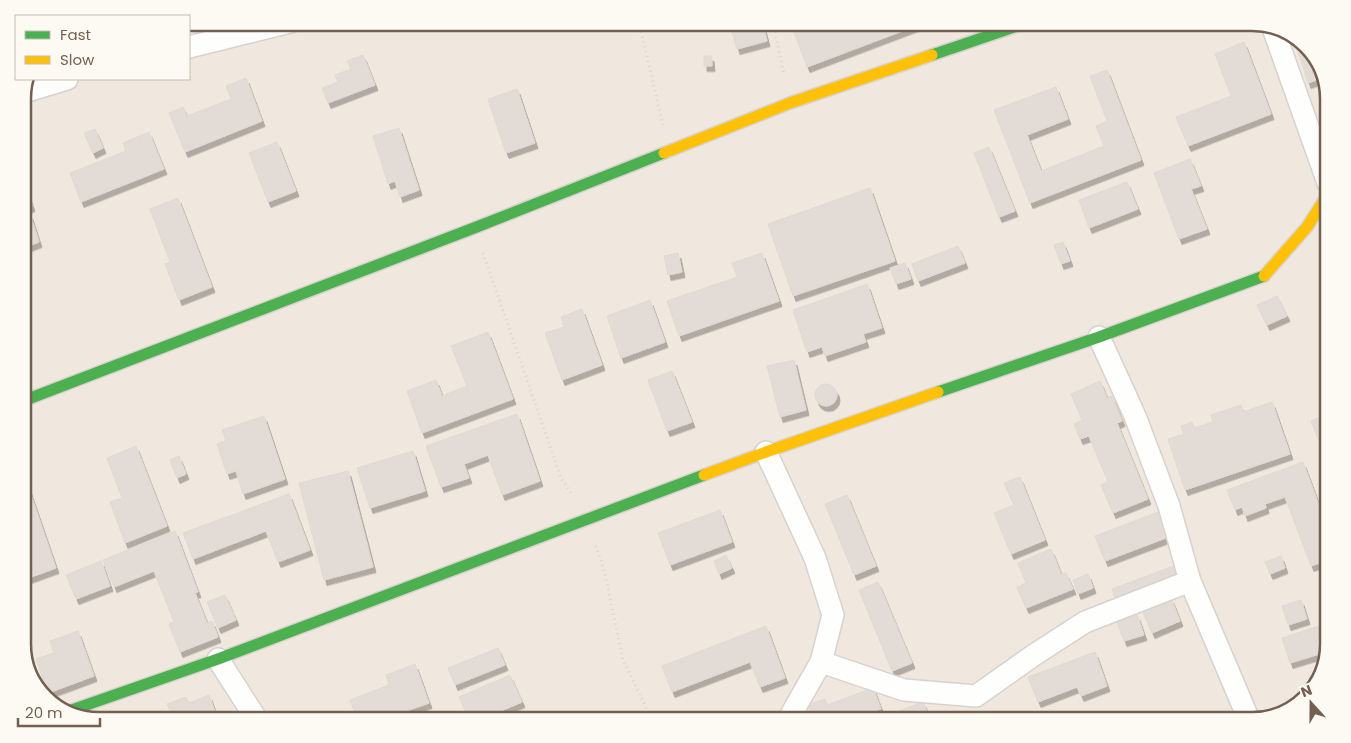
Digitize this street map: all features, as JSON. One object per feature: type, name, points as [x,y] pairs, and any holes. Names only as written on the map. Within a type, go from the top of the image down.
[{"type":"street","points":[[190,47],[254,31]]},
{"type":"street","points":[[31,398],[474,228],[790,103],[1001,31]]},
{"type":"street","points":[[1276,36],[1320,160]]},
{"type":"street","points":[[32,90],[64,80]]},
{"type":"street","points":[[78,708],[218,659],[766,452],[1099,337],[1266,275],[1308,227],[1320,207]]},
{"type":"street","points":[[1099,337],[1135,416],[1169,506],[1190,581],[1246,712]]},
{"type":"street","points":[[766,452],[815,558],[833,615],[822,662],[793,712]]},
{"type":"street","points":[[822,662],[904,690],[976,696],[1034,654],[1086,622],[1190,581]]},
{"type":"street","points":[[218,659],[252,712]]},
{"type":"path","points":[[641,31],[668,150]]},
{"type":"path","points":[[775,31],[790,103]]},
{"type":"path","points":[[474,228],[562,478],[588,520],[604,570],[623,660],[648,712]]},
{"type":"shaded area","points":[[190,31],[1252,31],[1282,38],[1303,54],[1313,69],[1320,95],[1320,644],[1317,661],[1310,678],[1286,678],[1286,703],[1278,707],[1252,712],[99,712],[69,705],[54,695],[38,674],[31,648],[31,95],[34,80],[190,80]]},
{"type":"building","points":[[732,31],[764,31],[767,41],[737,49]]},
{"type":"building","points":[[797,31],[902,31],[807,67],[794,32]]},
{"type":"building","points":[[1244,42],[1271,114],[1188,146],[1176,117],[1231,96],[1215,54]]},
{"type":"building","points":[[1298,51],[1308,61],[1317,80],[1308,83]]},
{"type":"building","points":[[363,55],[375,85],[328,103],[322,88],[338,82],[335,75],[351,69],[347,61]]},
{"type":"building","points":[[704,56],[711,56],[712,66],[704,66]]},
{"type":"building","points":[[1107,70],[1141,160],[1030,203],[994,110],[1056,87],[1068,119],[1027,135],[1041,171],[1104,146],[1096,126],[1107,121],[1090,76]]},
{"type":"building","points":[[246,78],[262,121],[185,152],[169,113],[183,107],[187,116],[231,99],[226,86]]},
{"type":"building","points":[[517,89],[535,143],[506,153],[488,99]]},
{"type":"building","points":[[399,128],[419,190],[400,197],[395,181],[388,184],[373,136]]},
{"type":"building","points":[[95,129],[103,148],[93,153],[84,133]]},
{"type":"building","points":[[149,132],[164,169],[81,202],[70,173],[126,151],[123,143]]},
{"type":"building","points":[[277,142],[296,191],[268,202],[249,153]]},
{"type":"building","points":[[989,147],[1015,211],[999,217],[974,153]]},
{"type":"building","points":[[1190,159],[1201,186],[1191,189],[1207,229],[1179,239],[1154,173]]},
{"type":"building","points":[[1127,182],[1138,209],[1089,228],[1079,200]]},
{"type":"building","points":[[870,188],[895,261],[793,296],[768,224]]},
{"type":"building","points":[[178,198],[212,287],[179,300],[165,264],[170,262],[150,209]]},
{"type":"building","points":[[31,217],[39,242],[31,245]]},
{"type":"building","points":[[1063,242],[1070,261],[1061,264],[1054,245]]},
{"type":"building","points":[[958,246],[965,263],[918,281],[912,264]]},
{"type":"building","points":[[678,253],[682,272],[668,275],[664,256]]},
{"type":"building","points":[[762,253],[779,301],[679,336],[667,301],[737,277],[732,263]]},
{"type":"building","points":[[905,263],[911,279],[896,284],[890,268]]},
{"type":"building","points":[[867,284],[882,328],[863,334],[866,342],[825,356],[822,347],[807,352],[793,310]]},
{"type":"building","points":[[1277,296],[1287,316],[1267,325],[1257,305]]},
{"type":"building","points":[[650,300],[665,342],[621,358],[607,316]]},
{"type":"building","points":[[582,309],[602,365],[562,380],[545,333],[564,327],[561,317]]},
{"type":"building","points":[[488,332],[513,399],[422,433],[407,391],[436,380],[442,396],[467,386],[451,346]]},
{"type":"building","points":[[794,360],[806,410],[780,417],[767,366]]},
{"type":"building","points":[[672,371],[692,422],[667,431],[648,380]]},
{"type":"building","points":[[1100,381],[1107,398],[1112,396],[1122,421],[1117,423],[1148,499],[1113,513],[1101,485],[1108,482],[1089,436],[1080,439],[1074,424],[1082,420],[1071,394]]},
{"type":"building","points":[[826,384],[834,387],[837,395],[834,403],[826,406],[818,403],[815,395],[818,387]]},
{"type":"building","points":[[1272,402],[1290,454],[1185,490],[1168,439],[1184,434],[1181,426],[1192,422],[1194,428],[1213,422],[1211,415],[1241,405],[1243,412]]},
{"type":"building","points":[[517,414],[540,481],[502,495],[488,455],[464,464],[469,478],[441,487],[426,446]]},
{"type":"building","points":[[264,416],[285,479],[243,494],[236,471],[227,474],[217,444],[226,441],[222,430]]},
{"type":"building","points":[[1320,417],[1320,444],[1311,421]]},
{"type":"building","points":[[136,446],[167,526],[125,543],[110,502],[122,498],[107,458]]},
{"type":"building","points":[[413,451],[425,491],[370,508],[357,468]]},
{"type":"building","points":[[179,456],[186,474],[177,478],[170,460]]},
{"type":"building","points":[[1303,462],[1320,508],[1320,563],[1311,566],[1285,497],[1265,504],[1266,508],[1245,516],[1242,507],[1235,510],[1227,490]]},
{"type":"building","points":[[348,471],[373,567],[324,580],[299,483]]},
{"type":"building","points":[[1020,477],[1045,540],[1011,554],[994,513],[1014,505],[1004,483]]},
{"type":"building","points":[[289,494],[310,550],[278,562],[266,531],[193,559],[183,533]]},
{"type":"building","points":[[31,495],[56,568],[31,577]]},
{"type":"building","points":[[847,495],[876,566],[854,575],[825,504]]},
{"type":"building","points":[[720,510],[732,542],[670,565],[658,533]]},
{"type":"building","points":[[1161,511],[1171,536],[1105,561],[1095,536]]},
{"type":"building","points":[[175,531],[198,592],[195,593],[207,623],[212,621],[218,637],[180,652],[169,624],[174,622],[154,571],[114,587],[103,560]]},
{"type":"building","points":[[1051,549],[1061,574],[1066,573],[1073,589],[1026,608],[1017,587],[1026,583],[1018,563]]},
{"type":"building","points":[[726,555],[732,568],[719,574],[714,561]]},
{"type":"building","points":[[1281,556],[1285,568],[1270,574],[1265,562]]},
{"type":"building","points":[[101,561],[110,586],[76,599],[66,575]]},
{"type":"building","points":[[1176,565],[1180,579],[1117,603],[1112,589]]},
{"type":"building","points":[[1088,574],[1093,588],[1078,594],[1073,580]]},
{"type":"building","points":[[878,582],[912,663],[892,671],[859,590]]},
{"type":"building","points":[[225,595],[236,620],[218,628],[207,602]]},
{"type":"building","points":[[1171,598],[1180,621],[1152,633],[1142,610]]},
{"type":"building","points":[[1301,600],[1307,619],[1288,625],[1282,606]]},
{"type":"building","points":[[1137,615],[1144,635],[1124,641],[1117,622]]},
{"type":"building","points":[[766,626],[785,678],[760,687],[750,662],[672,692],[662,666]]},
{"type":"building","points":[[1320,626],[1319,654],[1290,663],[1282,638]]},
{"type":"building","points":[[78,631],[94,676],[51,692],[45,685],[36,659],[54,653],[50,641]]},
{"type":"building","points":[[498,648],[505,665],[455,685],[448,668]]},
{"type":"building","points":[[1095,652],[1107,686],[1081,696],[1077,687],[1038,702],[1028,677]]},
{"type":"building","points":[[415,664],[429,703],[403,712],[355,712],[350,700],[389,685],[386,675]]},
{"type":"building","points":[[510,675],[522,702],[499,712],[466,712],[459,697]]},
{"type":"building","points":[[873,688],[881,709],[872,712],[811,712],[808,705],[825,699],[827,705]]},
{"type":"building","points":[[209,695],[215,712],[170,712],[167,704],[186,697],[189,703]]},
{"type":"building","points":[[923,702],[927,712],[897,712]]},
{"type":"traffic: fast","points":[[932,55],[1003,31]]},
{"type":"traffic: fast","points":[[31,398],[664,153]]},
{"type":"traffic: fast","points":[[938,392],[1099,337],[1264,276]]},
{"type":"traffic: fast","points":[[78,708],[218,659],[704,475]]},
{"type":"traffic: slow","points":[[664,153],[790,103],[932,55]]},
{"type":"traffic: slow","points":[[1264,276],[1307,227],[1320,207]]},
{"type":"traffic: slow","points":[[704,475],[938,392]]}]
